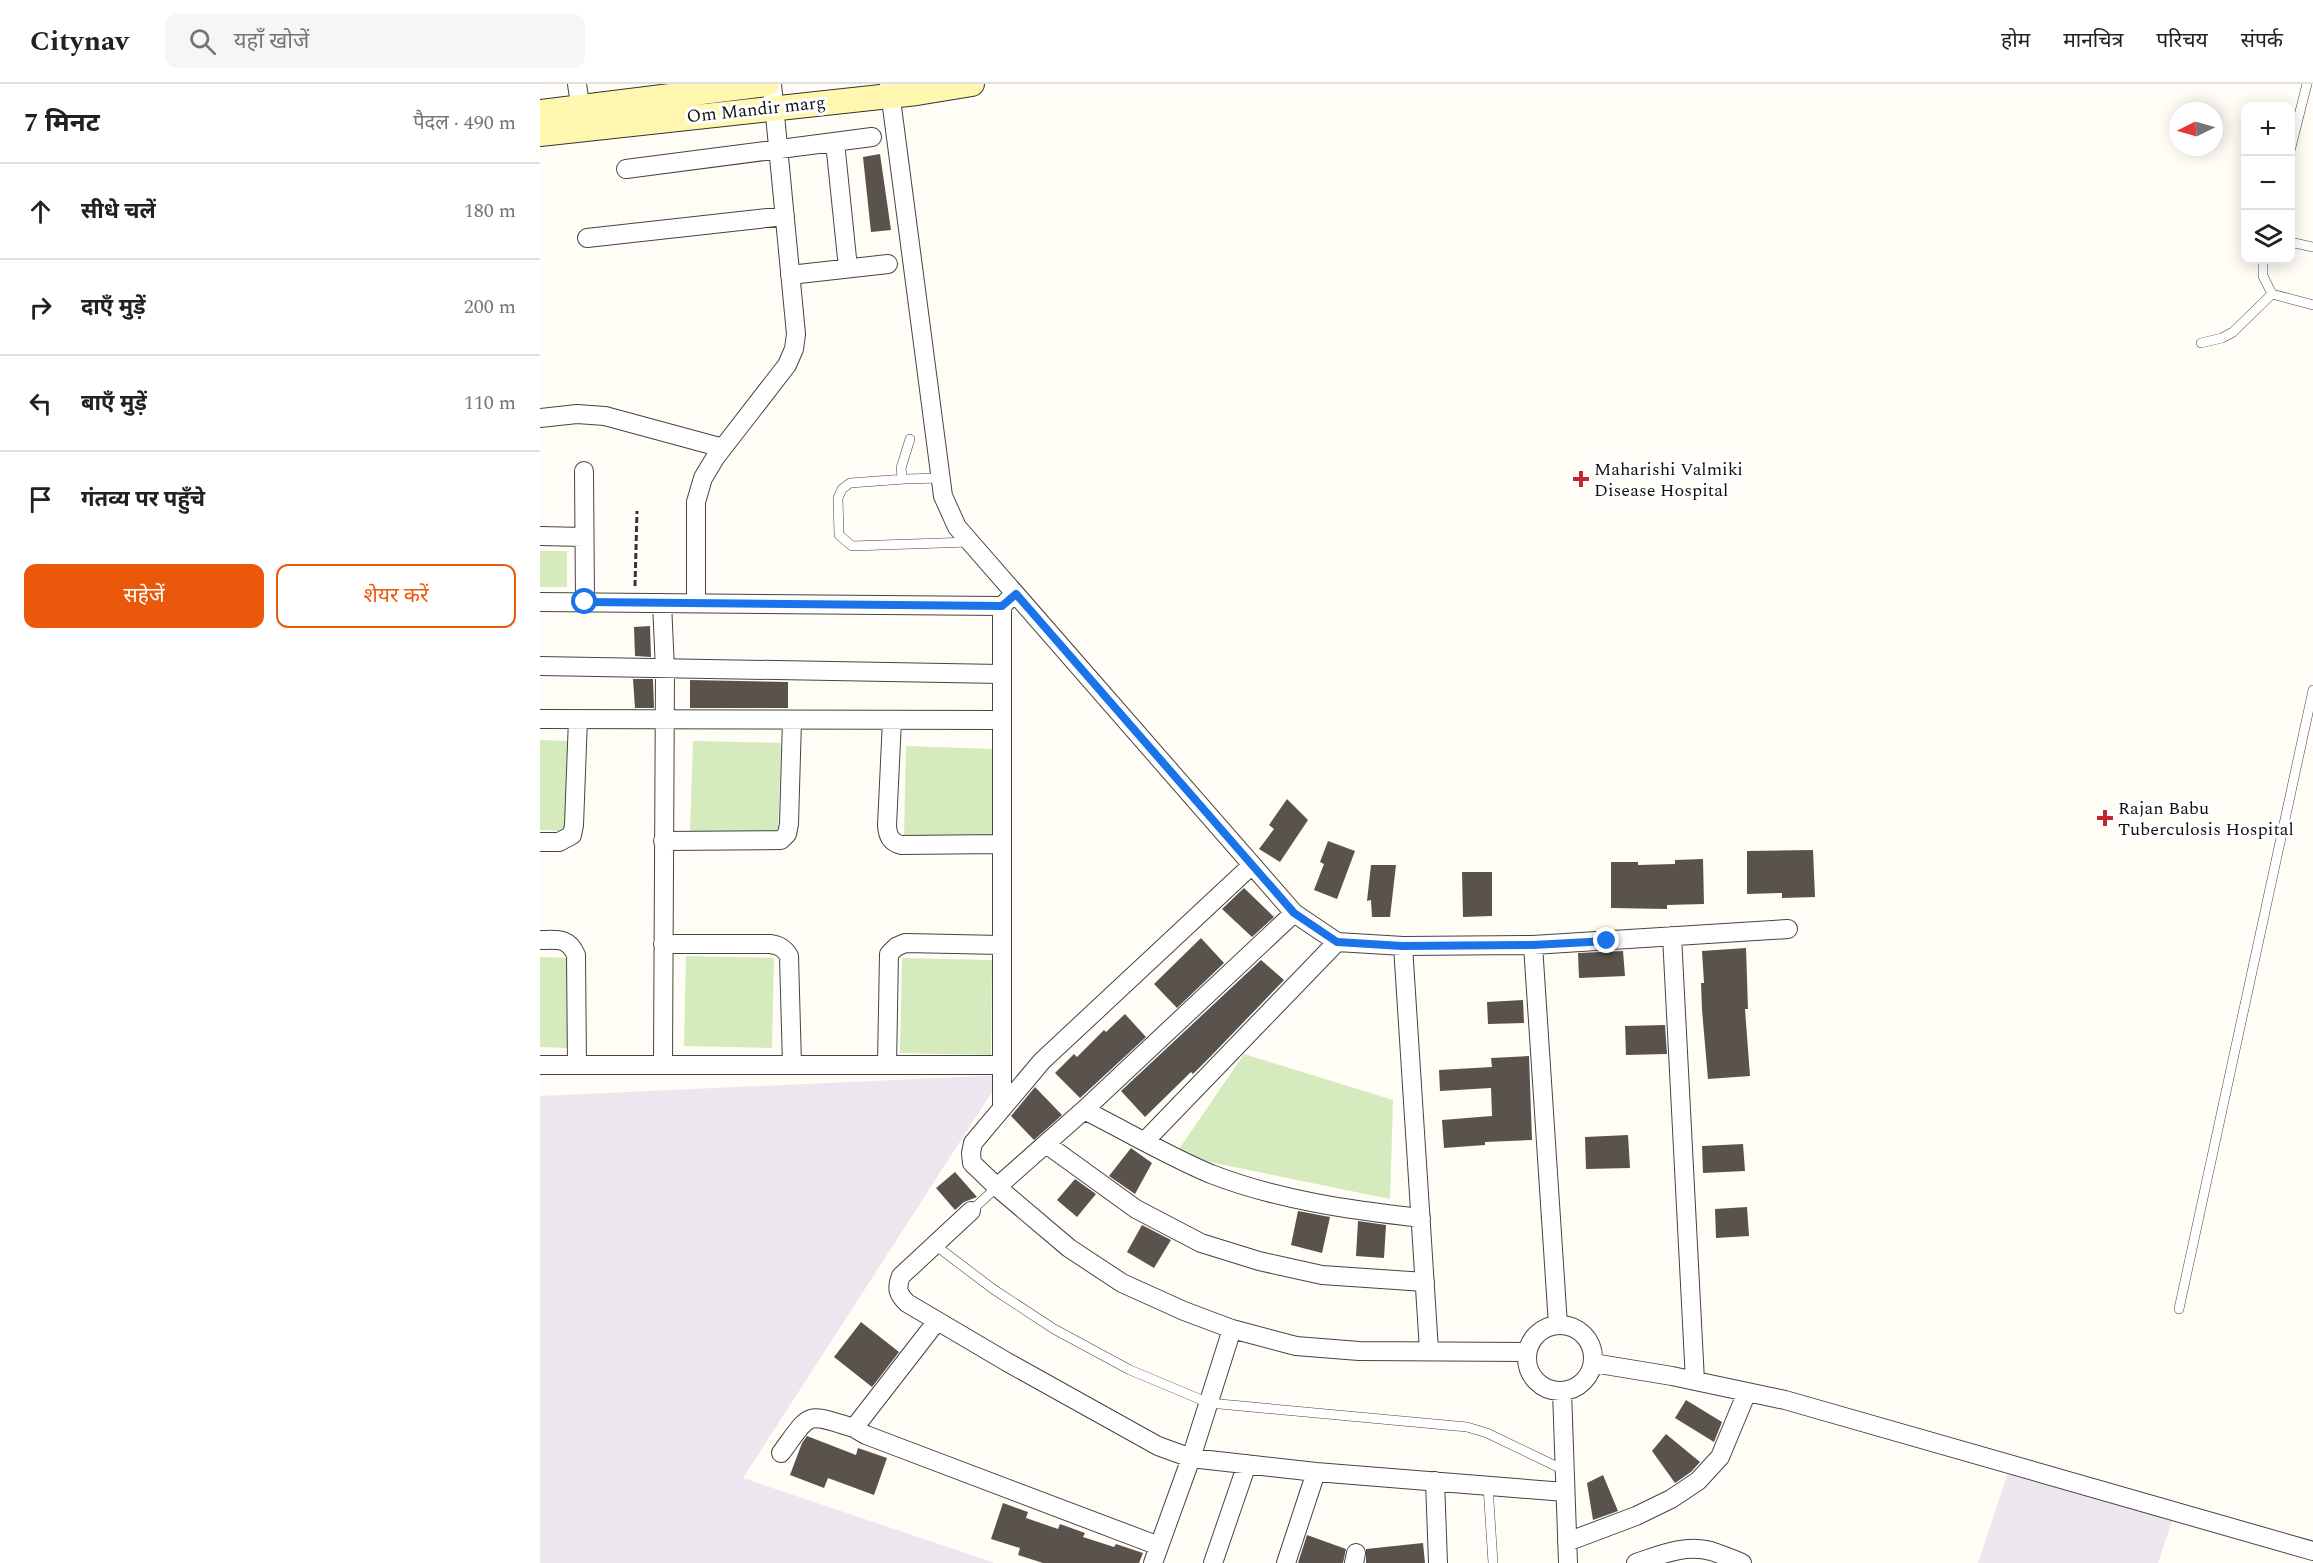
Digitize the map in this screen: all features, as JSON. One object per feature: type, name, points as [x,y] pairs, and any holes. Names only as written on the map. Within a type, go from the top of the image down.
[{"type":"main road","name":"Om Mandir marg","points":[[540,112],[767,84]]},
{"type":"main road","name":"Om Mandir marg","points":[[540,134],[580,107],[972,84]]},
{"type":"street","points":[[890,90],[941,478],[950,513],[970,542],[1294,913],[1337,942],[1402,946],[1533,945],[1788,929]]},
{"type":"street","points":[[696,603],[696,502],[703,478],[723,448],[787,365],[794,349],[796,334],[773,95]]},
{"type":"street","points":[[626,169],[872,137]]},
{"type":"street","points":[[835,142],[848,267]]},
{"type":"street","points":[[587,238],[785,216]]},
{"type":"street","points":[[790,275],[888,264]]},
{"type":"street","points":[[540,418],[578,414],[605,416],[723,448]]},
{"type":"street","points":[[584,471],[585,602]]},
{"type":"street","points":[[540,536],[584,537]]},
{"type":"street","points":[[540,602],[1002,606],[1016,594]]},
{"type":"street","points":[[662,603],[665,670],[663,1064]]},
{"type":"street","points":[[1002,606],[1002,1109]]},
{"type":"street","points":[[540,666],[665,670],[1002,674]]},
{"type":"street","points":[[540,719],[1001,720]]},
{"type":"street","points":[[540,842],[559,842],[572,835],[579,719]]},
{"type":"street","points":[[663,841],[781,840],[787,834],[789,824],[792,720]]},
{"type":"street","points":[[892,720],[887,826],[888,836],[894,843],[901,845],[1001,844]]},
{"type":"street","points":[[1252,865],[1042,1061],[973,1143],[972,1162],[997,1187],[1069,1248],[1122,1283],[1184,1311],[1232,1329],[1296,1346],[1359,1351],[1527,1352]]},
{"type":"street","points":[[997,1187],[1084,1110],[1294,913]]},
{"type":"street","points":[[1672,936],[1695,1381]]},
{"type":"street","points":[[540,940],[564,941],[572,945],[576,955],[577,1065]]},
{"type":"street","points":[[1145,1141],[1337,942]]},
{"type":"street","points":[[887,1065],[889,954],[896,947],[905,943],[1002,945]]},
{"type":"street","points":[[663,944],[770,944],[778,945],[786,950],[789,957],[792,1065]]},
{"type":"street","points":[[1533,945],[1558,1325]]},
{"type":"street","points":[[1402,946],[1430,1350]]},
{"type":"street","points":[[540,1065],[1002,1065]]},
{"type":"street","points":[[1084,1110],[1211,1174],[1286,1197],[1355,1211],[1421,1218]]},
{"type":"street","points":[[1046,1144],[1136,1209],[1201,1243],[1259,1261],[1322,1275],[1425,1282]]},
{"type":"street","points":[[971,1211],[901,1276],[897,1286],[898,1294],[907,1303],[1007,1362],[1158,1446],[1191,1458],[1316,1472],[1565,1492]]},
{"type":"street","points":[[854,1428],[937,1321]]},
{"type":"street","points":[[1558,1325],[1573,1327],[1585,1336],[1592,1349],[1593,1363],[1587,1377],[1576,1387],[1562,1391],[1547,1389],[1535,1380],[1528,1367],[1527,1352],[1533,1339],[1544,1329],[1558,1325]]},
{"type":"street","points":[[781,1453],[805,1420],[812,1417],[854,1428],[866,1435],[971,1476],[1156,1555],[1191,1458],[1232,1329]]},
{"type":"street","points":[[1593,1363],[1785,1400],[2309,1555]]},
{"type":"street","points":[[1562,1391],[1568,1563]]},
{"type":"street","points":[[1567,1542],[1636,1516],[1671,1499],[1698,1481],[1720,1457],[1747,1392]]},
{"type":"street","points":[[1213,1563],[1247,1464]]},
{"type":"street","points":[[1286,1563],[1316,1472]]},
{"type":"street","points":[[1435,1481],[1438,1563]]},
{"type":"street","points":[[1636,1563],[1676,1557],[1693,1549],[1710,1551],[1742,1563]]},
{"type":"lane","points":[[2295,131],[2307,84]]},
{"type":"lane","points":[[2295,243],[2313,248]]},
{"type":"lane","points":[[2263,264],[2263,276],[2272,294],[2313,305]]},
{"type":"lane","points":[[2201,343],[2222,338],[2233,332],[2272,294]]},
{"type":"lane","points":[[905,479],[900,473],[910,439]]},
{"type":"lane","points":[[941,478],[850,483],[842,489],[838,498],[839,535],[852,546],[970,542]]},
{"type":"lane","points":[[2179,1309],[2313,690]]},
{"type":"lane","points":[[971,1211],[997,1187]]},
{"type":"lane","points":[[935,1245],[1054,1329],[1130,1370],[1209,1403],[1467,1427],[1487,1433],[1564,1470]]},
{"type":"lane","points":[[1488,1486],[1493,1563]]},
{"type":"path","points":[[635,603],[637,511]]},
{"type":"shaded area","points":[[1003,1075],[743,1478],[995,1563],[540,1563],[540,1096]]},
{"type":"shaded area","points":[[2011,1463],[2175,1513],[2158,1563],[1978,1563]]},
{"type":"green space","points":[[540,551],[567,551],[567,587],[540,587]]},
{"type":"green space","points":[[540,740],[568,741],[565,831],[540,830]]},
{"type":"green space","points":[[693,741],[781,743],[778,833],[690,831]]},
{"type":"green space","points":[[906,746],[994,749],[992,839],[904,836]]},
{"type":"green space","points":[[686,956],[774,958],[772,1048],[684,1046]]},
{"type":"green space","points":[[540,957],[569,958],[567,1048],[540,1047]]},
{"type":"green space","points":[[902,958],[992,960],[991,1055],[900,1053]]},
{"type":"green space","points":[[1244,1054],[1393,1100],[1390,1199],[1175,1155]]},
{"type":"building","points":[[880,154],[891,230],[871,232],[863,157]]},
{"type":"building","points":[[650,626],[651,657],[635,656],[634,627]]},
{"type":"building","points":[[633,679],[653,679],[654,708],[635,708]]},
{"type":"building","points":[[690,680],[788,682],[788,708],[690,708]]},
{"type":"building","points":[[1287,799],[1308,820],[1280,862],[1259,849],[1274,829],[1269,825]]},
{"type":"building","points":[[1328,841],[1355,851],[1337,899],[1314,890],[1324,864],[1320,862]]},
{"type":"building","points":[[1813,850],[1815,897],[1782,898],[1782,893],[1747,894],[1747,851]]},
{"type":"building","points":[[1703,859],[1704,904],[1667,905],[1667,909],[1611,908],[1611,862],[1638,862],[1638,865],[1675,864],[1675,860]]},
{"type":"building","points":[[1371,865],[1396,865],[1390,917],[1372,917],[1371,900],[1367,901]]},
{"type":"building","points":[[1462,872],[1492,872],[1492,916],[1463,917]]},
{"type":"building","points":[[1244,888],[1274,917],[1252,937],[1222,909]]},
{"type":"building","points":[[1201,938],[1224,963],[1177,1008],[1154,984]]},
{"type":"building","points":[[1746,948],[1748,1009],[1745,1009],[1750,1076],[1708,1079],[1702,1010],[1701,983],[1704,983],[1702,951]]},
{"type":"building","points":[[1623,951],[1625,976],[1579,978],[1578,953]]},
{"type":"building","points":[[1261,960],[1284,980],[1193,1074],[1191,1072],[1145,1117],[1121,1091]]},
{"type":"building","points":[[1523,1000],[1524,1023],[1488,1024],[1487,1002]]},
{"type":"building","points":[[1125,1014],[1146,1037],[1080,1098],[1055,1073],[1074,1054],[1077,1057],[1104,1030],[1106,1032]]},
{"type":"building","points":[[1665,1025],[1667,1054],[1626,1055],[1625,1026]]},
{"type":"building","points":[[1529,1056],[1532,1140],[1485,1142],[1485,1145],[1444,1148],[1442,1120],[1492,1116],[1491,1088],[1440,1091],[1439,1070],[1492,1067],[1491,1058]]},
{"type":"building","points":[[1035,1087],[1062,1115],[1034,1140],[1011,1116]]},
{"type":"building","points":[[1628,1135],[1630,1168],[1586,1169],[1585,1137]]},
{"type":"building","points":[[1743,1144],[1745,1171],[1703,1173],[1702,1146]]},
{"type":"building","points":[[1131,1148],[1152,1163],[1135,1194],[1109,1176]]},
{"type":"building","points":[[955,1172],[977,1197],[964,1202],[955,1210],[936,1188]]},
{"type":"building","points":[[1075,1179],[1096,1194],[1077,1217],[1057,1200]]},
{"type":"building","points":[[1747,1207],[1749,1236],[1716,1238],[1715,1209]]},
{"type":"building","points":[[1298,1211],[1330,1217],[1322,1253],[1291,1245]]},
{"type":"building","points":[[1358,1221],[1386,1225],[1384,1258],[1356,1256]]},
{"type":"building","points":[[1142,1225],[1171,1240],[1154,1268],[1127,1252]]},
{"type":"building","points":[[861,1322],[899,1352],[872,1387],[834,1357]]},
{"type":"building","points":[[1686,1400],[1722,1422],[1714,1442],[1675,1418]]},
{"type":"building","points":[[1666,1434],[1700,1462],[1691,1472],[1675,1483],[1652,1451]]},
{"type":"building","points":[[807,1436],[856,1455],[858,1448],[887,1458],[874,1495],[828,1478],[824,1488],[790,1475]]},
{"type":"building","points":[[1603,1475],[1618,1511],[1593,1520],[1587,1483]]},
{"type":"building","points":[[1003,1503],[1028,1512],[1026,1518],[1058,1529],[1060,1524],[1085,1533],[1083,1537],[1143,1553],[1139,1563],[1043,1563],[1018,1555],[1020,1548],[991,1539]]},
{"type":"building","points":[[1307,1535],[1346,1549],[1343,1563],[1298,1563]]},
{"type":"building","points":[[1423,1543],[1425,1563],[1366,1563],[1366,1549]]},
{"type":"place","name":"Maharishi Valmiki Disease Hospital","points":[[1581,479]]},
{"type":"place","name":"Rajan Babu Tuberculosis Hospital","points":[[2105,818]]},
{"type":"route","points":[[585,602],[1002,606],[1016,594],[1294,913],[1337,942],[1402,946],[1533,945],[1607,941]]}]
